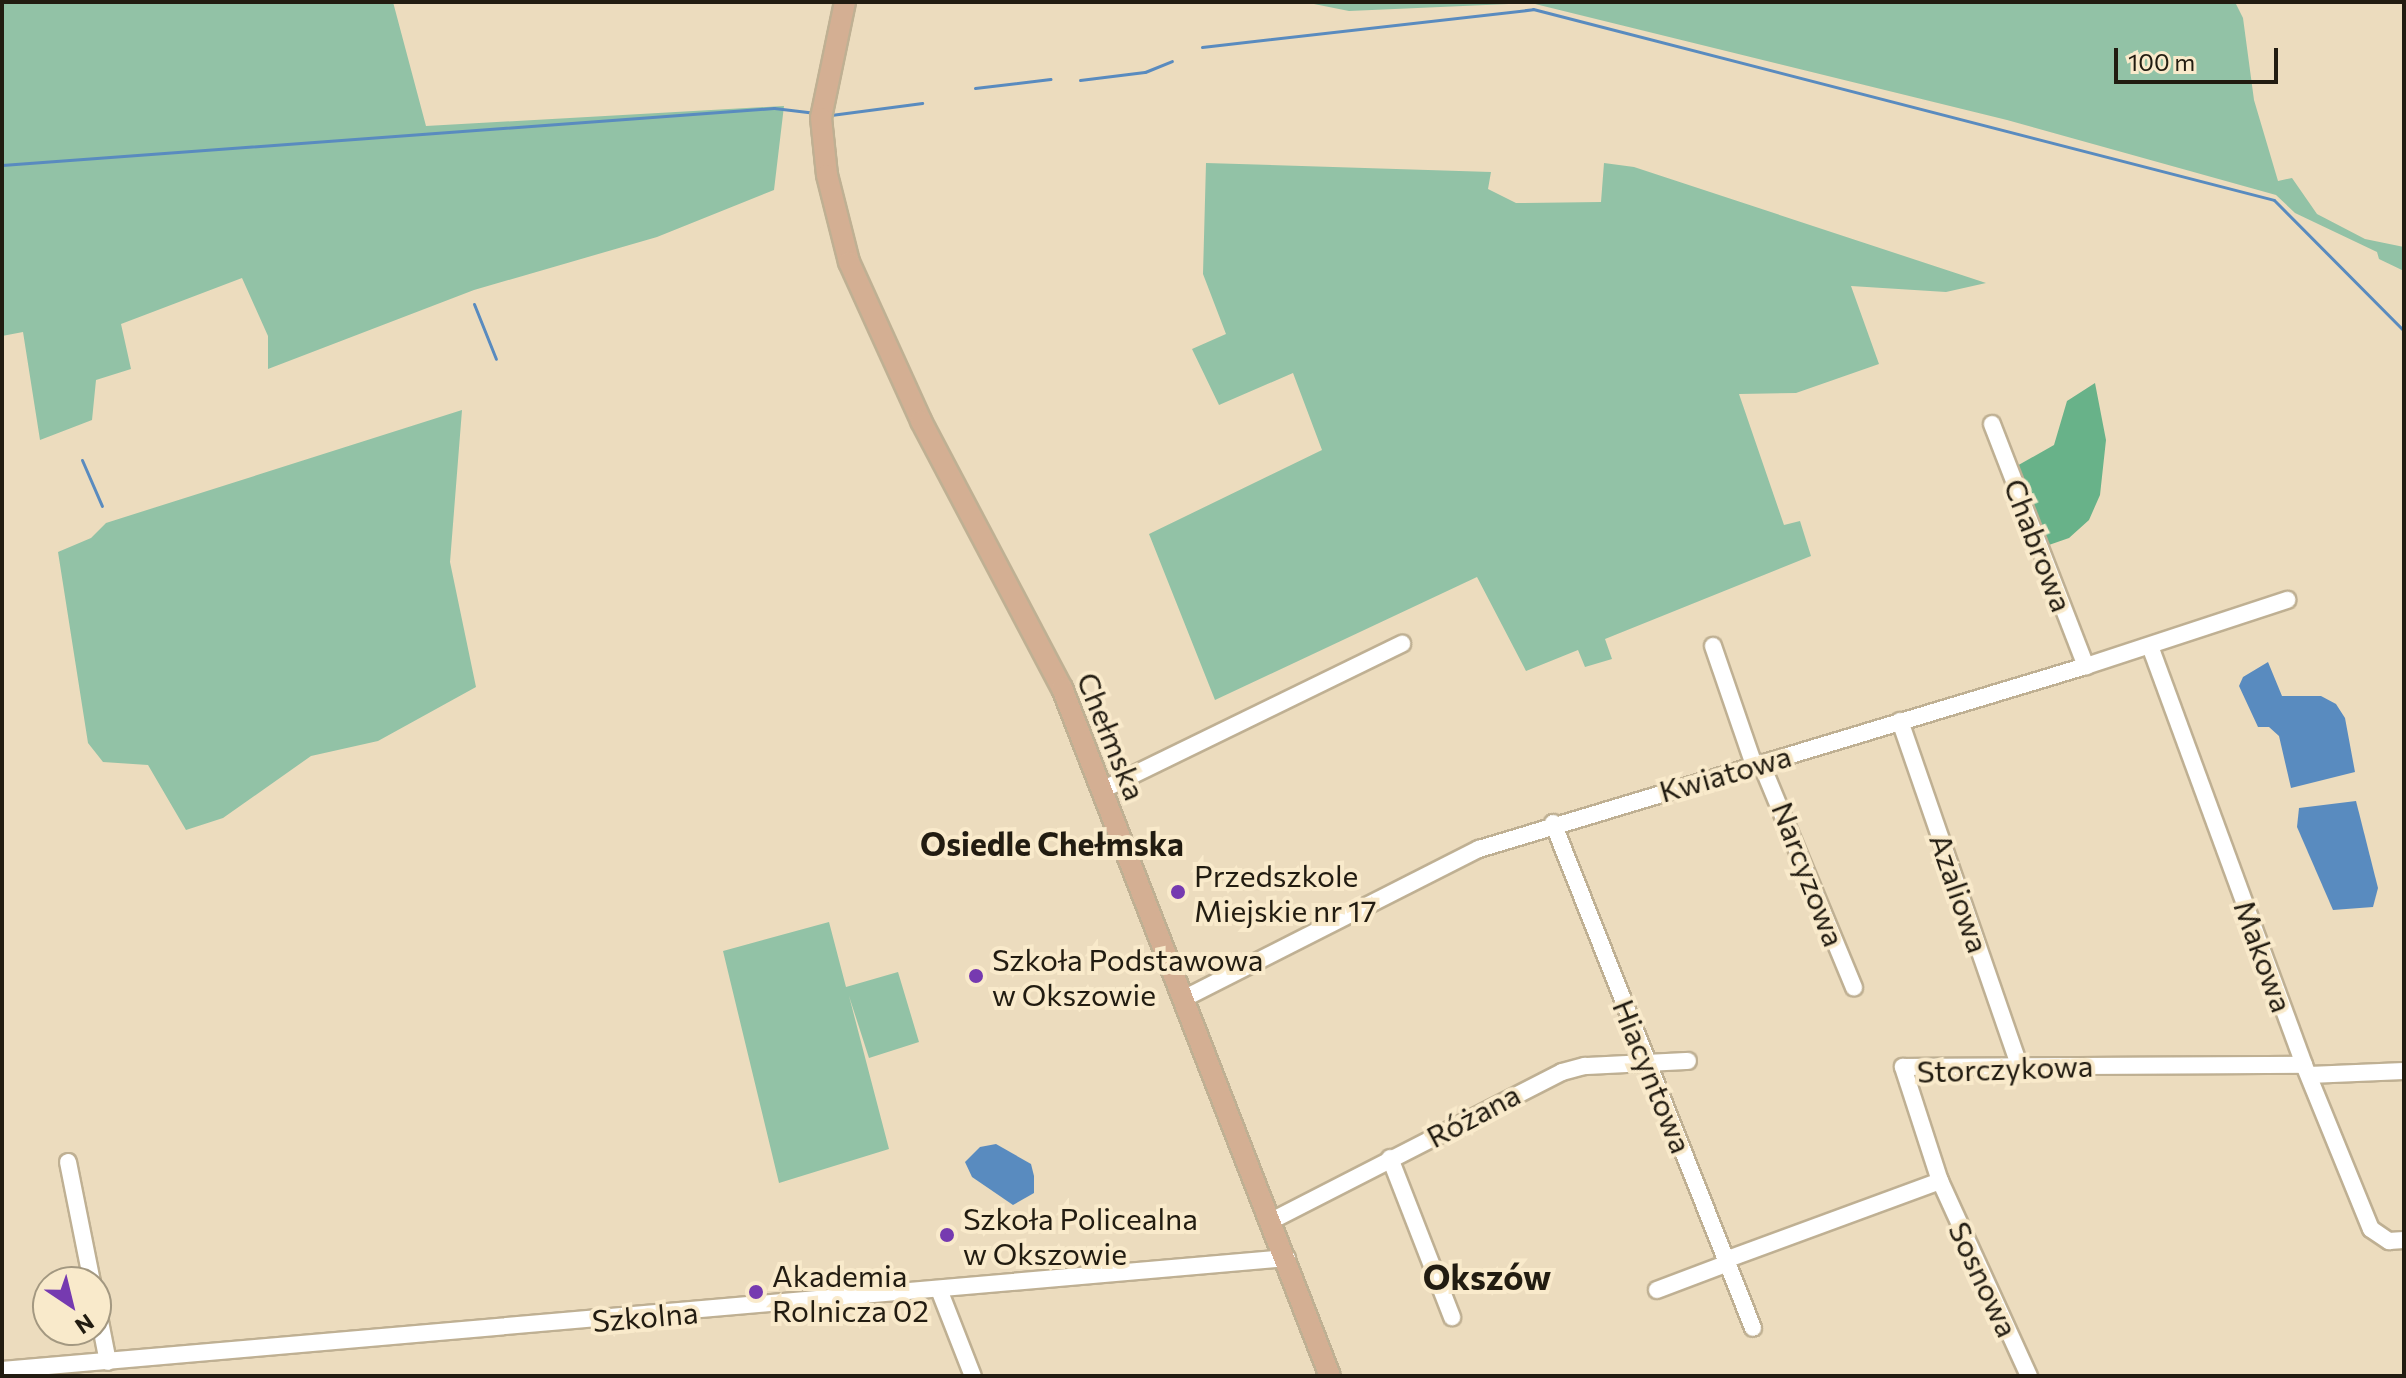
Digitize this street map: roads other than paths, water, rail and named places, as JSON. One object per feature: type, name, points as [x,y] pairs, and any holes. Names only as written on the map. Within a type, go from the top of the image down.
[{"type":"main road","name":"Chełmska","points":[[845,2],[822,105],[822,129],[844,246],[866,304],[921,421],[1056,675],[1273,1220],[1330,1376]]},
{"type":"street","name":"Chabrowa","points":[[1992,424],[2086,666]]},
{"type":"street","name":"Kwiatowa","points":[[1183,999],[1479,849],[1553,823],[2086,666],[2287,600]]},
{"type":"street","points":[[1102,790],[1402,644]]},
{"type":"street","name":"Narcyzowa","points":[[1713,646],[1758,764],[1854,988]]},
{"type":"street","name":"Makowa","points":[[2150,646],[2306,1070],[2371,1229],[2389,1241],[2404,1240]]},
{"type":"street","name":"Azaliowa","points":[[1900,721],[2019,1065]]},
{"type":"street","name":"Hiacyntowa","points":[[1553,823],[1645,1062],[1753,1328]]},
{"type":"street","name":"Różana","points":[[1273,1220],[1562,1072],[1645,1062],[1688,1061]]},
{"type":"street","name":"Storczykowa","points":[[1940,1181],[1903,1067],[2019,1065],[2404,1071]]},
{"type":"street","points":[[1390,1158],[1452,1317]]},
{"type":"street","points":[[68,1162],[89,1266]]},
{"type":"street","points":[[1657,1290],[1940,1181]]},
{"type":"street","name":"Sosnowa","points":[[1940,1181],[2029,1376]]},
{"type":"street","name":"Szkolna","points":[[2,1370],[940,1292],[1287,1258]]},
{"type":"street","points":[[940,1292],[973,1376]]},
{"type":"street","points":[[105,1346],[108,1362]]},
{"type":"water","points":[[2268,662],[2282,696],[2321,696],[2336,704],[2345,718],[2355,772],[2291,788],[2279,736],[2269,727],[2258,727],[2239,686],[2243,677]]},
{"type":"water","points":[[2356,801],[2378,888],[2373,907],[2333,910],[2297,827],[2299,808]]},
{"type":"water","points":[[996,1144],[1031,1164],[1034,1193],[1013,1205],[972,1177],[965,1162],[980,1147]]},
{"type":"waterway","points":[[1202,47],[1533,9],[2274,200],[2404,331]]},
{"type":"waterway","points":[[1080,80],[1145,72],[1172,61]]},
{"type":"waterway","points":[[975,88],[1050,79]]},
{"type":"waterway","points":[[831,115],[922,103]]},
{"type":"waterway","points":[[2,165],[774,108],[816,113]]},
{"type":"waterway","points":[[474,304],[496,359]]},
{"type":"waterway","points":[[82,460],[102,506]]},
{"type":"place","name":"Przedszkole Miejskie nr 17","points":[[1178,892]]},
{"type":"place","name":"Szkoła Podstawowa w Okszowie","points":[[976,976]]},
{"type":"place","name":"Szkoła Policealna w Okszowie","points":[[947,1235]]},
{"type":"place","name":"Akademia Rolnicza 02","points":[[756,1292]]},
{"type":"district","name":"Osiedle Chełmska","points":[[1052,843]]},
{"type":"district","name":"Okszów","points":[[1487,1277]]}]
